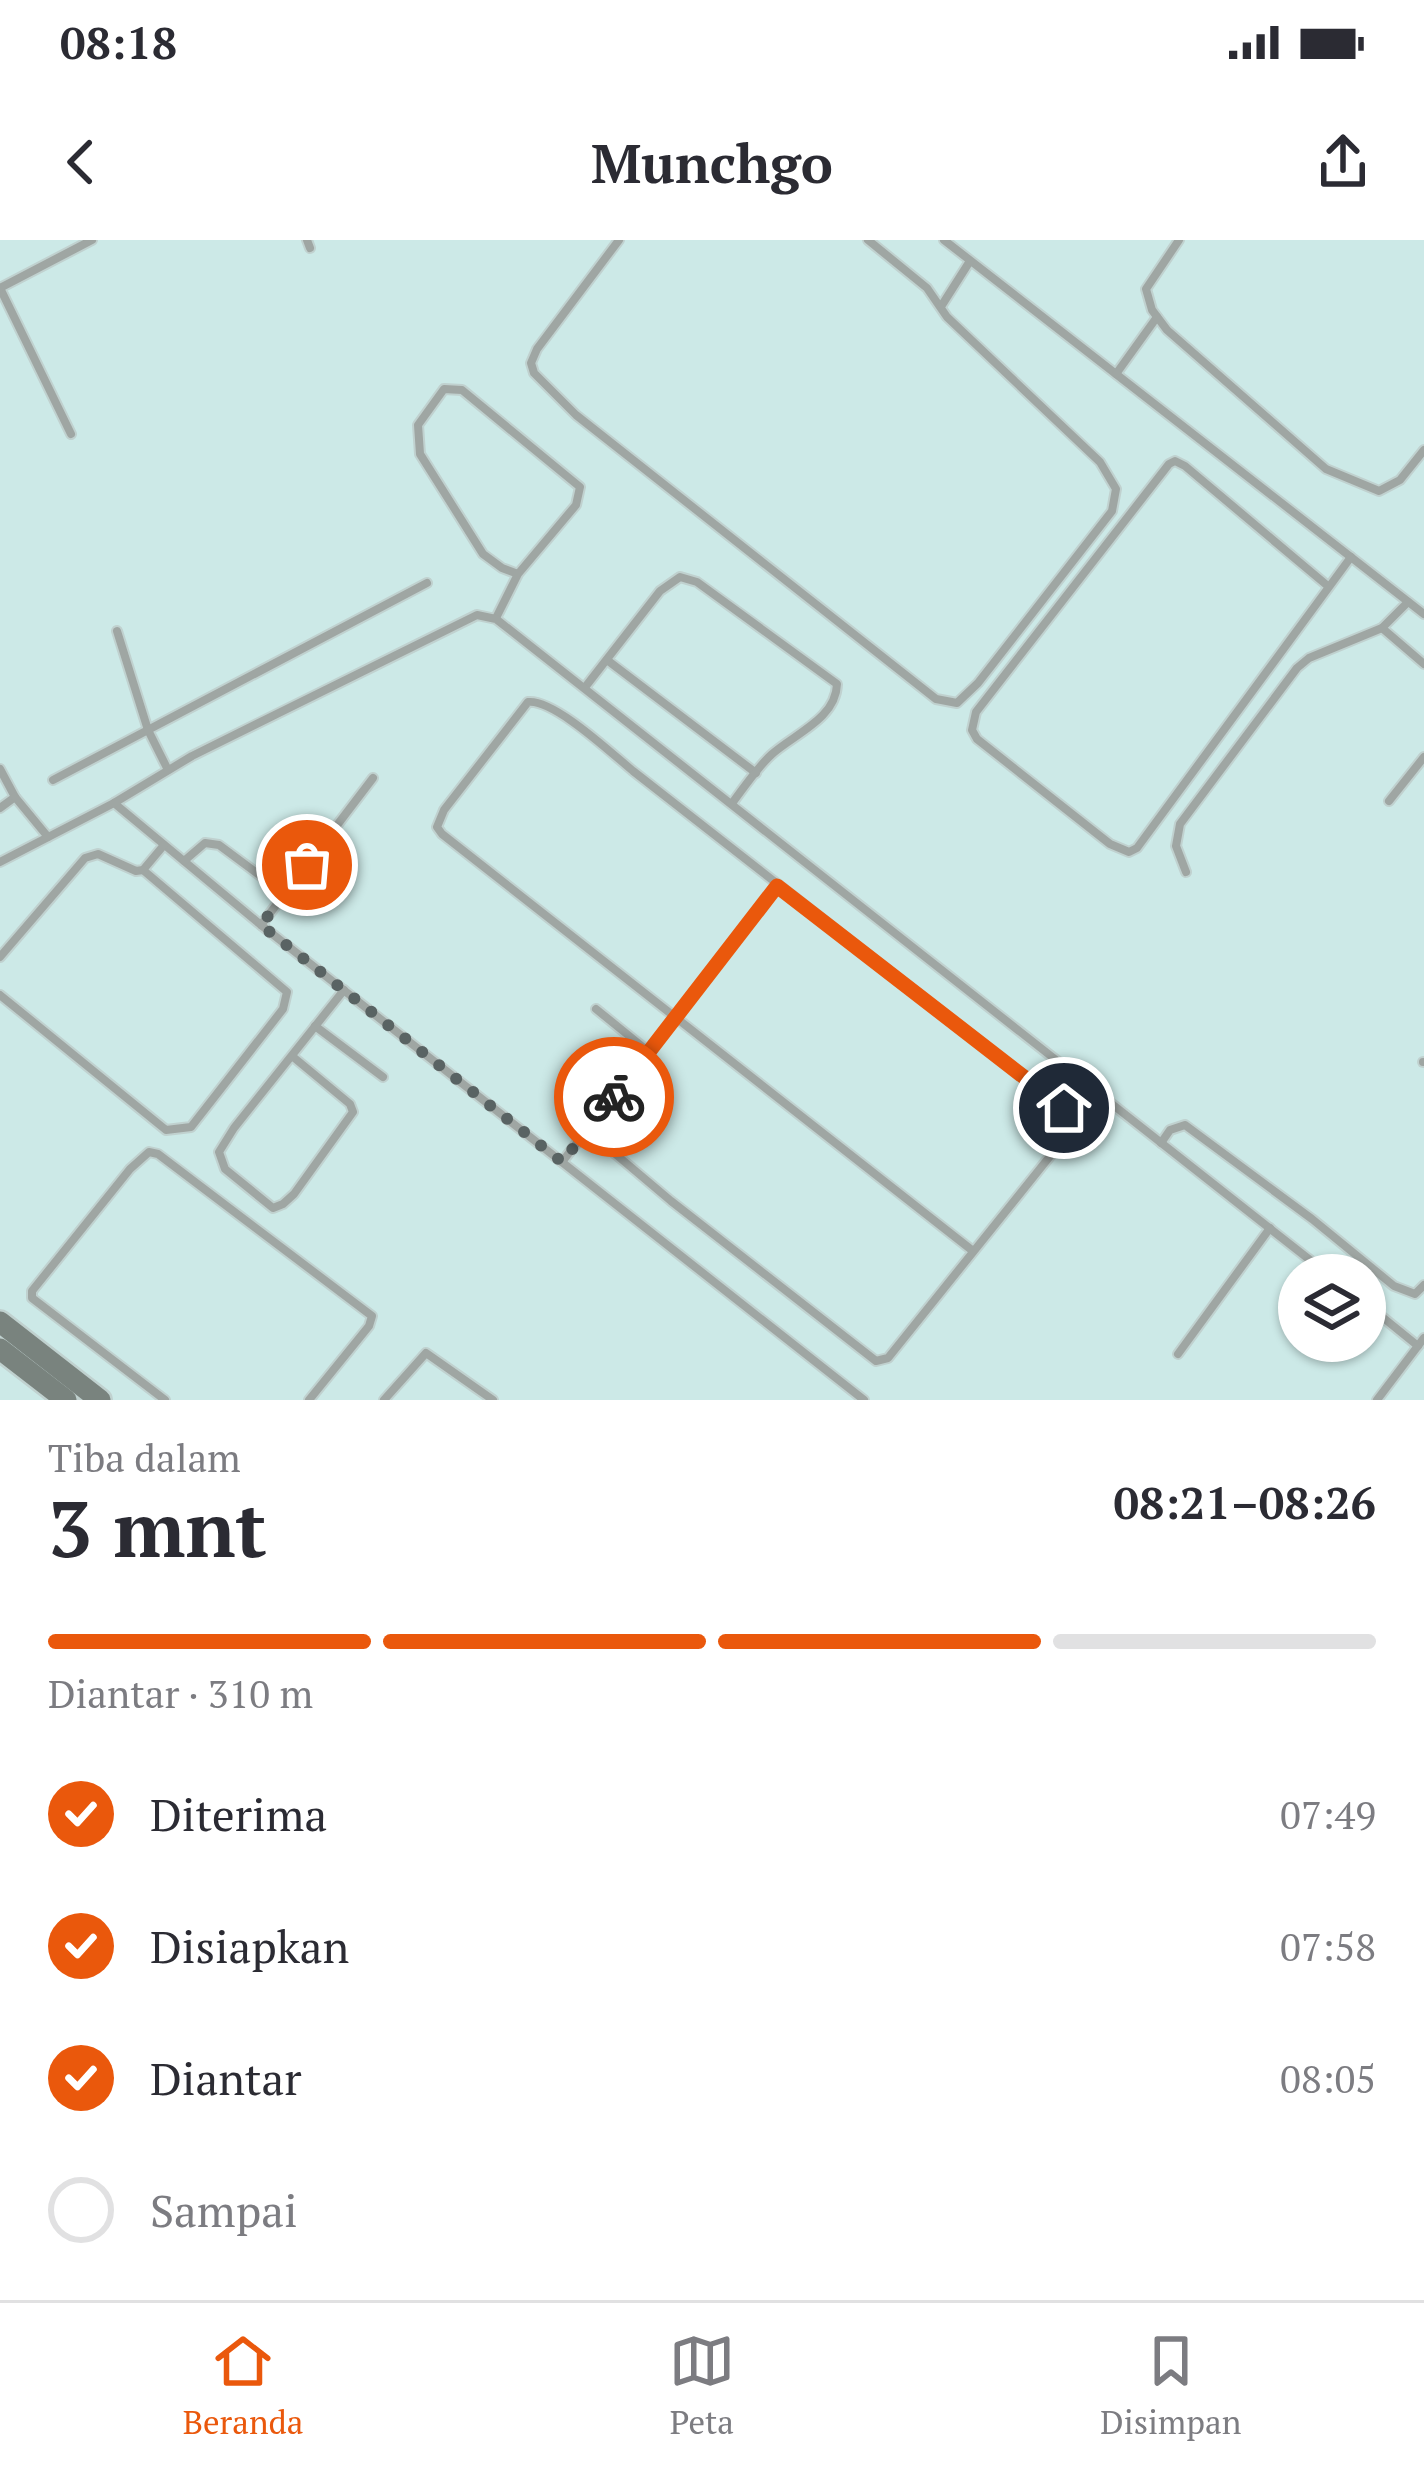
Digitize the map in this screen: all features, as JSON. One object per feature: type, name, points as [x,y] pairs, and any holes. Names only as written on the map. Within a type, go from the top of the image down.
[{"type":"street","points":[[0,1322],[100,1400]]},
{"type":"street","points":[[0,1349],[66,1400]]},
{"type":"lane","points":[[71,434],[0,288],[92,240]]},
{"type":"lane","points":[[619,240],[537,349],[531,363],[534,374],[576,415],[847,632],[936,699],[957,703],[978,683],[1117,499],[1112,478],[1100,462],[947,317],[927,288],[868,240]]},
{"type":"lane","points":[[944,240],[1424,614]]},
{"type":"lane","points":[[1179,240],[1146,289],[1157,317],[1325,469],[1379,491],[1400,480],[1424,450]]},
{"type":"lane","points":[[942,305],[970,261]]},
{"type":"lane","points":[[1116,374],[1157,317]]},
{"type":"lane","points":[[496,619],[518,574],[576,505],[580,487],[461,390],[444,389],[418,425],[420,454],[483,554],[518,574]]},
{"type":"lane","points":[[1329,586],[1175,461],[1168,464],[976,712],[972,730],[977,739],[1110,844],[1129,852],[1137,848],[1351,557]]},
{"type":"lane","points":[[586,686],[660,591],[680,577],[698,582],[837,684],[829,709],[784,744],[733,802]]},
{"type":"lane","points":[[53,780],[427,583]]},
{"type":"lane","points":[[1186,872],[1176,846],[1180,824],[1297,668],[1309,658],[1382,628],[1408,602]]},
{"type":"lane","points":[[0,862],[168,770],[476,614],[496,619],[1303,1254]]},
{"type":"lane","points":[[1382,628],[1424,664]]},
{"type":"lane","points":[[118,631],[148,730],[168,770]]},
{"type":"lane","points":[[607,660],[756,773]]},
{"type":"lane","points":[[587,1130],[876,1360],[888,1358],[1063,1140],[1070,1117],[542,702],[528,702],[444,810],[437,827],[442,834],[973,1251]]},
{"type":"lane","points":[[1389,801],[1424,757]]},
{"type":"lane","points":[[0,769],[15,797],[48,837]]},
{"type":"lane","points":[[261,925],[374,778]]},
{"type":"lane","points":[[0,808],[15,797]]},
{"type":"lane","points":[[114,803],[261,925],[864,1400]]},
{"type":"lane","points":[[184,861],[205,843],[219,845],[285,894]]},
{"type":"lane","points":[[143,870],[164,845]]},
{"type":"lane","points":[[0,957],[85,858],[98,854],[143,870],[287,992],[283,1009],[191,1126],[166,1130],[0,995]]},
{"type":"lane","points":[[562,1162],[777,886]]},
{"type":"lane","points":[[292,1056],[350,1104],[353,1112],[293,1194],[273,1208],[225,1168],[219,1152],[292,1056],[344,990]]},
{"type":"lane","points":[[596,1009],[649,1052]]},
{"type":"lane","points":[[315,1027],[383,1078]]},
{"type":"lane","points":[[1161,1142],[1170,1130],[1185,1125],[1406,1294],[1415,1294],[1424,1285]]},
{"type":"lane","points":[[165,1400],[32,1298],[32,1291],[149,1152],[158,1154],[372,1316],[370,1327],[310,1400]]},
{"type":"lane","points":[[1178,1354],[1270,1228]]},
{"type":"lane","points":[[1377,1400],[1421,1342],[1386,1318]]},
{"type":"lane","points":[[384,1400],[426,1353],[493,1400]]},
{"type":"lane","points":[[142,1400],[151,1390]]},
{"type":"shaded area","points":[[0,240],[1424,240],[1424,1400],[0,1400]]},
{"type":"way so far","points":[[307,865],[261,925],[562,1162],[614,1097]]},
{"type":"route","points":[[614,1097],[777,886],[1064,1108]]}]
